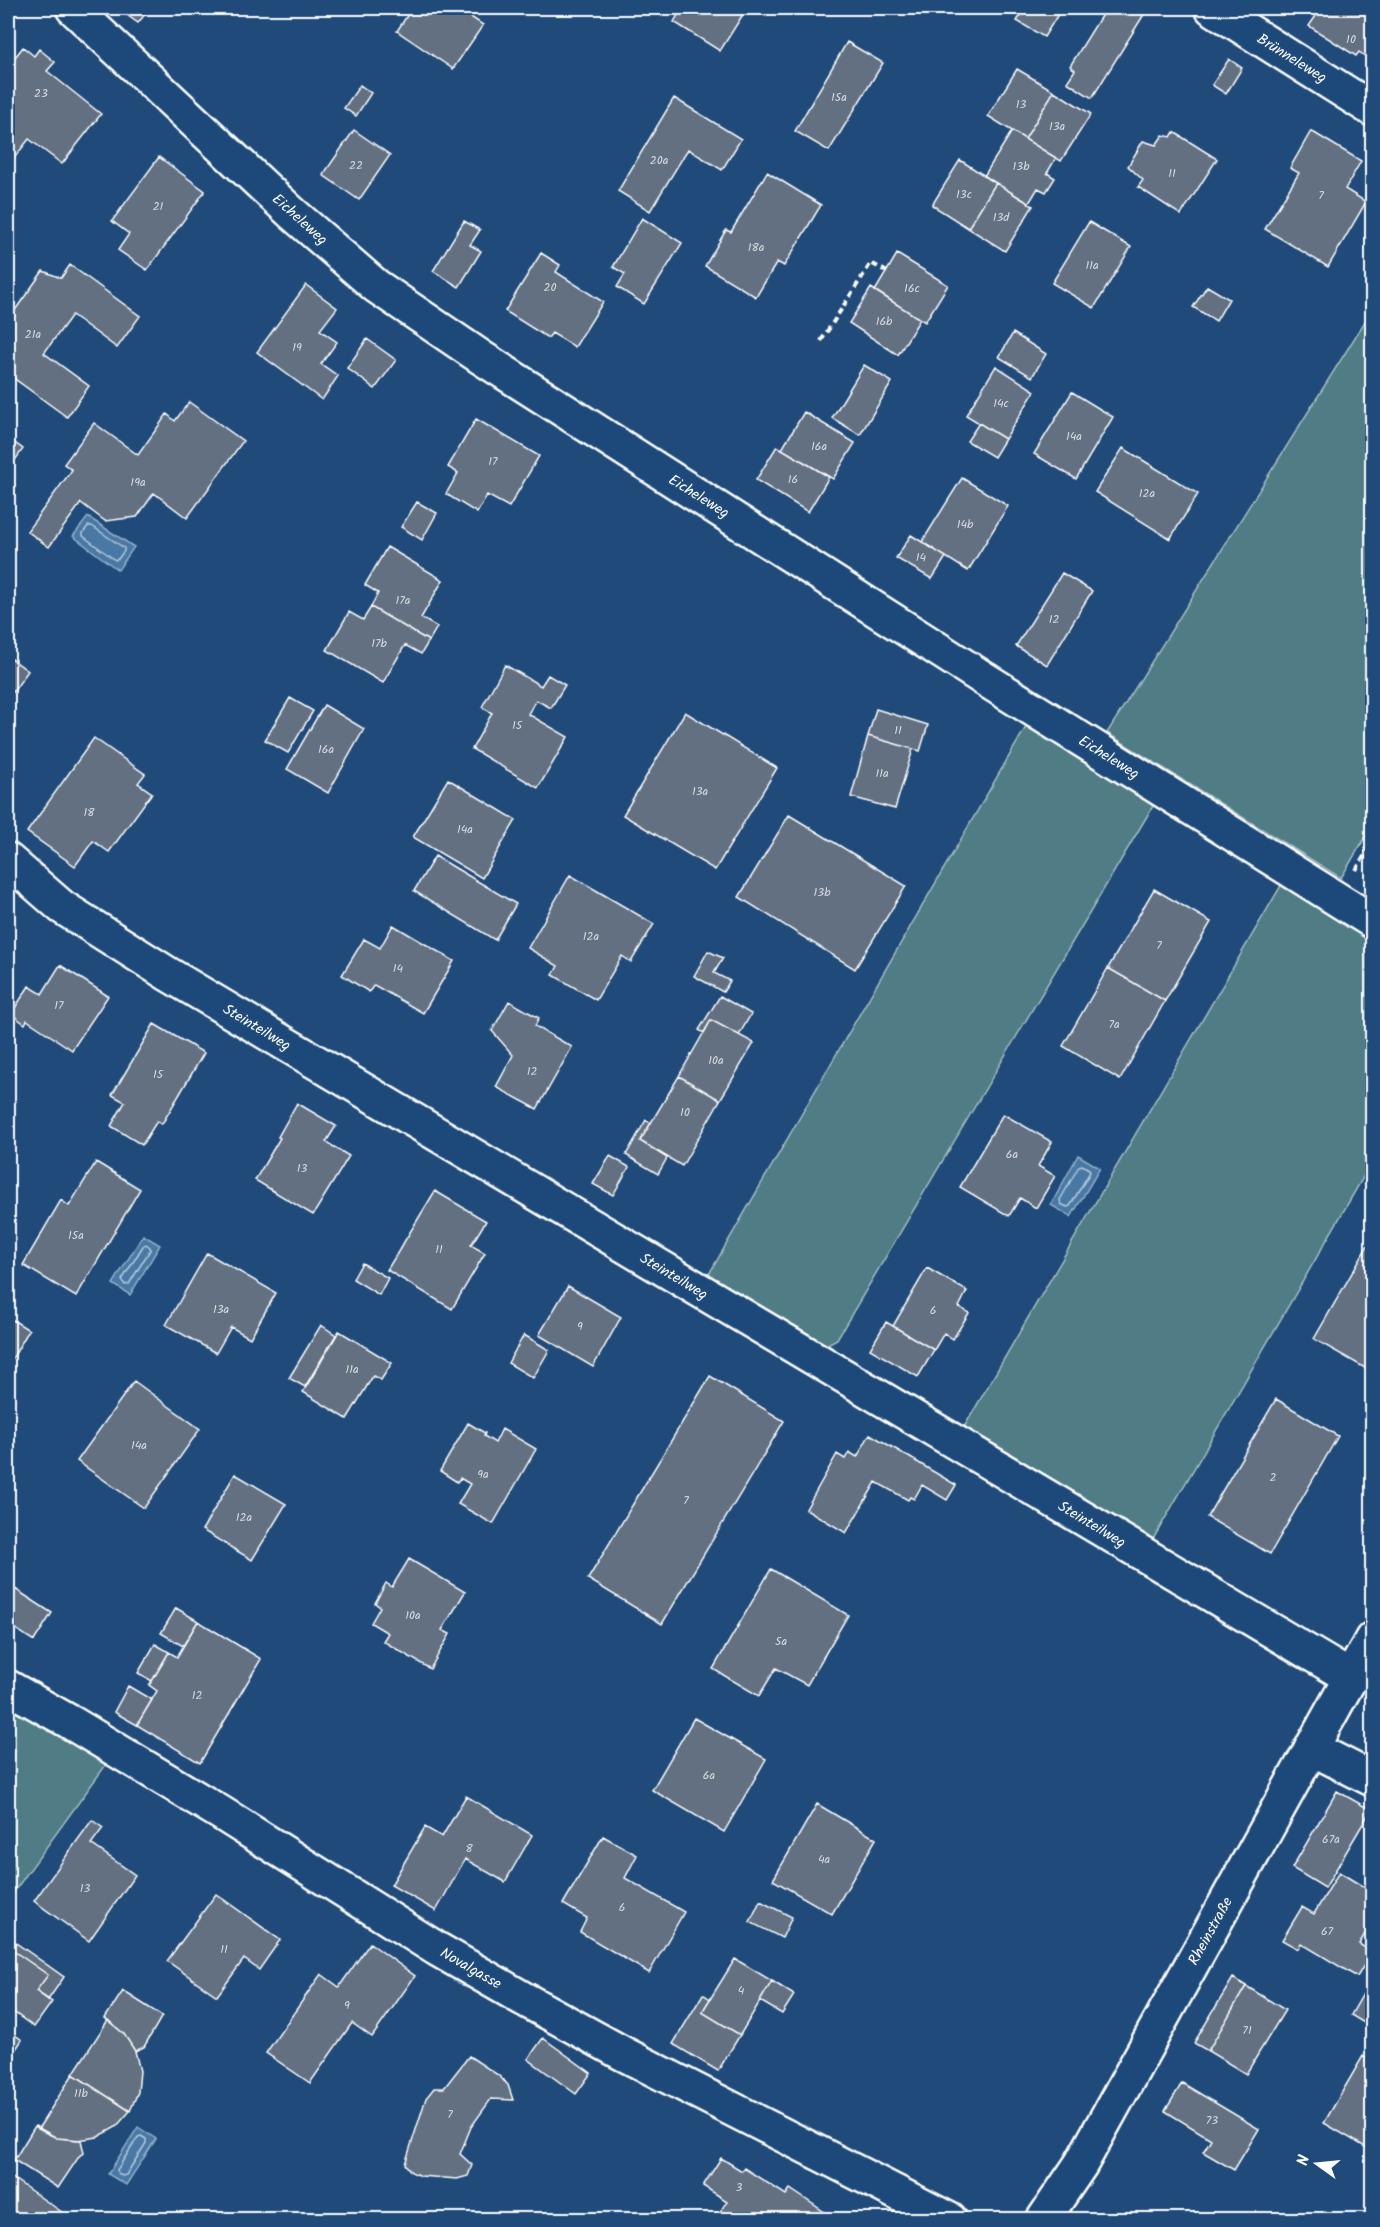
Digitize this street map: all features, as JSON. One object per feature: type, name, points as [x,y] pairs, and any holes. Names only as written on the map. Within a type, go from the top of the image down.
[{"type":"street","name":"Eicheleweg","points":[[73,8],[292,213],[376,286],[482,358],[983,678],[1372,921]]},
{"type":"street","name":"Brünneleweg","points":[[1212,8],[1372,109]]},
{"type":"street","name":"Steinteilweg","points":[[8,860],[62,907],[168,974],[1350,1677]]},
{"type":"street","name":"Rheinstraße","points":[[1043,2220],[1081,2164],[1372,1639]]},
{"type":"street","name":"Novalgasse","points":[[8,1687],[135,1761],[437,1949],[522,1998],[622,2054],[950,2220]]},
{"type":"street","points":[[1311,1748],[1372,1779]]},
{"type":"path","points":[[821,341],[872,263],[887,272]]},
{"type":"green space","points":[[1372,310],[1372,826],[1341,878],[1107,733]]},
{"type":"green space","points":[[1030,720],[1153,794],[1153,806],[837,1339],[826,1345],[705,1281]]},
{"type":"green space","points":[[1286,877],[1372,932],[1372,1162],[1152,1541],[960,1434]]},
{"type":"green space","points":[[12,1701],[108,1762],[8,1900],[8,1708]]},
{"type":"water","points":[[88,517],[134,547],[118,570],[73,536]]},
{"type":"water","points":[[1078,1155],[1100,1168],[1071,1217],[1051,1205]]},
{"type":"water","points":[[143,1235],[160,1245],[130,1295],[113,1284]]},
{"type":"water","points":[[138,2127],[156,2139],[126,2185],[108,2174]]},
{"type":"building","points":[[117,8],[150,8],[138,23]]},
{"type":"building","points":[[412,8],[457,8],[483,25],[453,69],[397,31]]},
{"type":"building","points":[[682,8],[747,8],[720,51],[674,22]]},
{"type":"building","points":[[1025,8],[1062,8],[1044,37],[1017,21]]},
{"type":"building","points":[[1106,8],[1148,8],[1092,98],[1067,82],[1075,70],[1070,66]]},
{"type":"building","points":[[1309,8],[1372,8],[1372,61],[1359,52],[1356,56],[1309,26],[1318,13]]},
{"type":"building","points":[[847,42],[883,63],[829,151],[795,131]]},
{"type":"building","points":[[23,47],[34,56],[39,49],[55,62],[47,71],[101,114],[62,164],[29,139],[15,157],[8,152],[8,66]]},
{"type":"building","points":[[1229,59],[1242,68],[1226,94],[1212,85]]},
{"type":"building","points":[[1017,69],[1054,91],[1025,139],[988,116]]},
{"type":"building","points":[[360,85],[371,93],[356,116],[344,108]]},
{"type":"building","points":[[1054,91],[1091,114],[1061,161],[1025,139]]},
{"type":"building","points":[[674,98],[741,139],[722,170],[688,149],[650,211],[618,191]]},
{"type":"building","points":[[354,130],[390,155],[359,200],[323,175]]},
{"type":"building","points":[[1012,131],[1056,158],[1047,173],[1055,178],[1046,192],[1038,188],[1029,203],[984,176]]},
{"type":"building","points":[[1311,131],[1361,161],[1345,189],[1366,202],[1328,267],[1265,229],[1299,173],[1290,168]]},
{"type":"building","points":[[1174,132],[1217,159],[1181,215],[1138,187],[1143,180],[1128,166],[1143,141],[1156,145],[1163,135],[1171,137]]},
{"type":"building","points":[[159,157],[205,191],[147,270],[118,250],[129,234],[112,221]]},
{"type":"building","points":[[960,160],[996,183],[968,228],[932,205]]},
{"type":"building","points":[[767,172],[821,205],[784,266],[777,262],[756,297],[705,266],[726,230],[731,232]]},
{"type":"building","points":[[996,183],[1033,206],[1005,251],[968,228]]},
{"type":"building","points":[[642,218],[682,243],[644,304],[617,287],[625,274],[613,267]]},
{"type":"building","points":[[464,221],[480,230],[470,245],[481,251],[459,287],[433,271]]},
{"type":"building","points":[[1089,222],[1131,247],[1094,308],[1052,283]]},
{"type":"building","points":[[541,253],[560,265],[556,272],[603,302],[575,347],[552,333],[548,338],[505,311]]},
{"type":"building","points":[[897,254],[948,285],[925,322],[875,291]]},
{"type":"building","points":[[70,265],[140,316],[117,348],[72,315],[44,353],[89,386],[67,417],[8,374],[8,320],[43,271],[61,278]]},
{"type":"building","points":[[306,285],[337,308],[320,330],[337,342],[321,364],[338,376],[322,400],[257,352]]},
{"type":"building","points":[[1207,286],[1229,299],[1216,321],[1193,307]]},
{"type":"building","points":[[871,288],[920,319],[898,355],[849,323]]},
{"type":"building","points":[[1013,333],[1046,354],[1032,377],[999,357]]},
{"type":"building","points":[[367,339],[396,360],[375,389],[347,368]]},
{"type":"building","points":[[864,365],[892,382],[860,435],[832,418]]},
{"type":"building","points":[[996,366],[1035,391],[1005,439],[966,415]]},
{"type":"building","points":[[1072,392],[1113,417],[1076,479],[1034,454]]},
{"type":"building","points":[[189,402],[243,441],[187,518],[154,493],[137,517],[105,521],[81,503],[49,547],[27,531],[72,470],[64,464],[94,423],[138,455],[167,414],[175,421]]},
{"type":"building","points":[[804,412],[855,443],[833,479],[782,449]]},
{"type":"building","points":[[476,419],[539,456],[509,507],[487,495],[477,513],[446,494],[458,473],[448,467]]},
{"type":"building","points":[[979,423],[1005,439],[994,457],[967,441]]},
{"type":"building","points":[[8,438],[23,449],[8,470]]},
{"type":"building","points":[[777,446],[829,477],[808,512],[756,480]]},
{"type":"building","points":[[1123,448],[1198,494],[1170,539],[1095,492]]},
{"type":"building","points":[[962,478],[1008,506],[968,571],[922,542]]},
{"type":"building","points":[[417,502],[437,513],[422,540],[401,527]]},
{"type":"building","points":[[911,535],[946,557],[932,579],[896,558]]},
{"type":"building","points":[[387,547],[443,580],[421,618],[437,627],[429,641],[371,607],[378,593],[365,585]]},
{"type":"building","points":[[1062,573],[1092,591],[1047,665],[1016,646]]},
{"type":"building","points":[[371,607],[429,641],[421,654],[405,645],[383,683],[327,650],[349,612],[363,620]]},
{"type":"building","points":[[8,656],[28,671],[8,699]]},
{"type":"building","points":[[505,665],[541,686],[548,675],[565,685],[551,708],[536,700],[528,714],[568,737],[538,788],[472,749],[492,713],[482,707]]},
{"type":"building","points":[[290,698],[313,711],[288,753],[265,740]]},
{"type":"building","points":[[324,705],[364,729],[328,793],[287,769]]},
{"type":"building","points":[[876,709],[928,725],[920,751],[868,736]]},
{"type":"building","points":[[685,712],[777,768],[715,870],[623,815]]},
{"type":"building","points":[[868,736],[913,749],[895,809],[851,797]]},
{"type":"building","points":[[94,738],[145,774],[138,783],[152,793],[109,852],[93,841],[75,866],[27,832]]},
{"type":"building","points":[[448,779],[516,820],[482,878],[413,837]]},
{"type":"building","points":[[789,815],[906,886],[855,969],[739,897]]},
{"type":"building","points":[[435,856],[516,904],[495,940],[414,891]]},
{"type":"building","points":[[570,875],[654,924],[631,962],[622,956],[596,1000],[553,975],[558,966],[528,948]]},
{"type":"building","points":[[1154,889],[1211,922],[1165,1001],[1108,968]]},
{"type":"building","points":[[393,925],[454,961],[423,1013],[374,985],[369,992],[342,975],[364,939],[380,948]]},
{"type":"building","points":[[708,951],[723,958],[714,973],[730,981],[723,992],[694,976]]},
{"type":"building","points":[[60,965],[108,996],[72,1050],[27,1020],[25,1024],[11,1014],[29,986],[42,994]]},
{"type":"building","points":[[1108,968],[1165,1001],[1120,1080],[1063,1046]]},
{"type":"building","points":[[720,996],[751,1014],[739,1035],[711,1020],[704,1033],[699,1030]]},
{"type":"building","points":[[509,1001],[539,1018],[535,1026],[572,1047],[537,1109],[496,1087],[513,1055],[492,1031]]},
{"type":"building","points":[[711,1020],[754,1043],[720,1100],[679,1076]]},
{"type":"building","points":[[154,1024],[204,1053],[162,1124],[157,1121],[142,1145],[111,1126],[125,1102],[112,1095]]},
{"type":"building","points":[[679,1076],[720,1100],[682,1166],[640,1141]]},
{"type":"building","points":[[297,1103],[336,1126],[326,1142],[349,1156],[313,1215],[255,1180],[280,1138],[278,1137]]},
{"type":"building","points":[[1003,1114],[1052,1142],[1038,1166],[1055,1176],[1036,1208],[1020,1198],[1009,1216],[960,1187]]},
{"type":"building","points":[[646,1120],[651,1123],[640,1141],[667,1158],[658,1174],[626,1155]]},
{"type":"building","points":[[610,1156],[629,1167],[613,1195],[593,1184]]},
{"type":"building","points":[[96,1162],[140,1189],[76,1297],[23,1265],[61,1200],[69,1206]]},
{"type":"building","points":[[435,1191],[486,1221],[471,1245],[485,1253],[452,1309],[387,1270]]},
{"type":"building","points":[[1372,1238],[1372,1372],[1314,1339]]},
{"type":"building","points":[[207,1253],[276,1293],[250,1338],[231,1327],[216,1353],[166,1325]]},
{"type":"building","points":[[362,1263],[388,1278],[379,1295],[353,1279]]},
{"type":"building","points":[[927,1268],[967,1291],[959,1307],[969,1313],[953,1339],[944,1333],[934,1350],[893,1326]]},
{"type":"building","points":[[568,1286],[621,1317],[593,1367],[539,1335]]},
{"type":"building","points":[[8,1317],[29,1330],[8,1366]]},
{"type":"building","points":[[886,1322],[934,1350],[918,1377],[870,1349]]},
{"type":"building","points":[[321,1325],[336,1335],[305,1387],[289,1378]]},
{"type":"building","points":[[339,1331],[392,1363],[381,1380],[373,1376],[347,1419],[303,1392]]},
{"type":"building","points":[[524,1335],[549,1350],[533,1378],[508,1363]]},
{"type":"building","points":[[710,1376],[784,1421],[662,1624],[588,1579]]},
{"type":"building","points":[[134,1381],[200,1429],[144,1508],[77,1461]]},
{"type":"building","points":[[1276,1399],[1338,1436],[1270,1554],[1207,1517]]},
{"type":"building","points":[[468,1423],[485,1433],[484,1436],[495,1443],[502,1429],[536,1449],[493,1524],[458,1504],[470,1484],[460,1478],[457,1482],[440,1471]]},
{"type":"building","points":[[870,1434],[956,1485],[947,1500],[922,1485],[914,1499],[910,1497],[908,1500],[876,1482],[846,1533],[806,1509],[837,1454],[845,1459],[849,1452],[857,1457]]},
{"type":"building","points":[[235,1474],[286,1504],[252,1560],[202,1530]]},
{"type":"building","points":[[409,1559],[465,1592],[442,1630],[450,1634],[430,1669],[383,1641],[388,1633],[371,1623],[380,1607],[375,1603],[386,1583],[392,1587]]},
{"type":"building","points":[[771,1569],[848,1615],[807,1685],[776,1668],[759,1696],[713,1669]]},
{"type":"building","points":[[15,1589],[52,1613],[34,1641],[8,1624],[8,1601]]},
{"type":"building","points":[[176,1608],[198,1621],[183,1646],[161,1633]]},
{"type":"building","points":[[198,1621],[261,1659],[200,1763],[137,1725],[157,1691],[149,1685],[169,1652],[177,1657]]},
{"type":"building","points":[[155,1644],[169,1652],[152,1681],[138,1673]]},
{"type":"building","points":[[128,1686],[152,1700],[137,1725],[114,1712]]},
{"type":"building","points":[[694,1718],[766,1759],[724,1832],[652,1790]]},
{"type":"building","points":[[1337,1791],[1371,1810],[1325,1888],[1292,1868]]},
{"type":"building","points":[[466,1796],[532,1835],[505,1882],[465,1859],[436,1911],[391,1885],[425,1827],[442,1837]]},
{"type":"building","points":[[817,1804],[876,1839],[832,1914],[773,1880]]},
{"type":"building","points":[[92,1820],[103,1828],[91,1844],[135,1875],[89,1941],[34,1901]]},
{"type":"building","points":[[603,1836],[637,1855],[625,1878],[684,1912],[649,1973],[580,1932],[587,1918],[563,1904]]},
{"type":"building","points":[[1339,1872],[1372,1892],[1372,1922],[1359,1944],[1372,1952],[1357,1977],[1301,1943],[1298,1949],[1282,1940],[1302,1907],[1314,1914]]},
{"type":"building","points":[[216,1894],[280,1940],[259,1970],[244,1959],[217,1996],[167,1961]]},
{"type":"building","points":[[760,1901],[792,1917],[782,1938],[750,1922]]},
{"type":"building","points":[[9,1938],[64,1977],[48,2000],[36,1991],[48,1975],[8,1947]]},
{"type":"building","points":[[370,1943],[415,1976],[372,2037],[352,2023],[310,2083],[266,2053],[321,1974],[339,1987]]},
{"type":"building","points":[[8,1947],[48,1975],[36,1991],[52,2002],[34,2027],[8,2008]]},
{"type":"building","points":[[735,1959],[772,1981],[740,2035],[702,2012]]},
{"type":"building","points":[[1233,1978],[1246,1986],[1208,2051],[1194,2043]]},
{"type":"building","points":[[772,1981],[794,1995],[782,2014],[760,2001]]},
{"type":"building","points":[[1246,1986],[1285,2010],[1246,2074],[1208,2051]]},
{"type":"building","points":[[123,1991],[162,2016],[144,2047],[135,2051],[124,2034],[105,2018]]},
{"type":"building","points":[[703,1994],[710,1999],[702,2012],[740,2035],[718,2071],[673,2044]]},
{"type":"building","points":[[1363,1994],[1372,2000],[1372,2008],[1364,2023],[1351,2015]]},
{"type":"building","points":[[108,2020],[124,2034],[135,2051],[140,2071],[138,2092],[130,2111],[73,2074]]},
{"type":"building","points":[[8,2030],[22,2040],[8,2061]]},
{"type":"building","points":[[543,2038],[591,2073],[576,2094],[528,2059]]},
{"type":"building","points":[[469,2056],[498,2075],[508,2085],[513,2100],[491,2099],[471,2127],[460,2154],[472,2165],[468,2176],[457,2179],[421,2176],[411,2172],[405,2164],[426,2098],[434,2088],[444,2088]]},
{"type":"building","points":[[1363,2056],[1372,2062],[1372,2151],[1324,2123]]},
{"type":"building","points":[[73,2074],[130,2111],[116,2127],[98,2137],[77,2140],[57,2138],[38,2129]]},
{"type":"building","points":[[1182,2083],[1259,2129],[1234,2170],[1203,2152],[1211,2139],[1165,2111]]},
{"type":"building","points":[[35,2126],[57,2138],[81,2140],[84,2153],[80,2155],[58,2188],[14,2160]]},
{"type":"building","points":[[721,2158],[742,2171],[744,2168],[786,2195],[790,2189],[835,2219],[753,2220],[748,2216],[746,2220],[720,2220],[717,2217],[727,2201],[703,2186]]},
{"type":"building","points":[[8,2175],[72,2219],[8,2220]]}]
